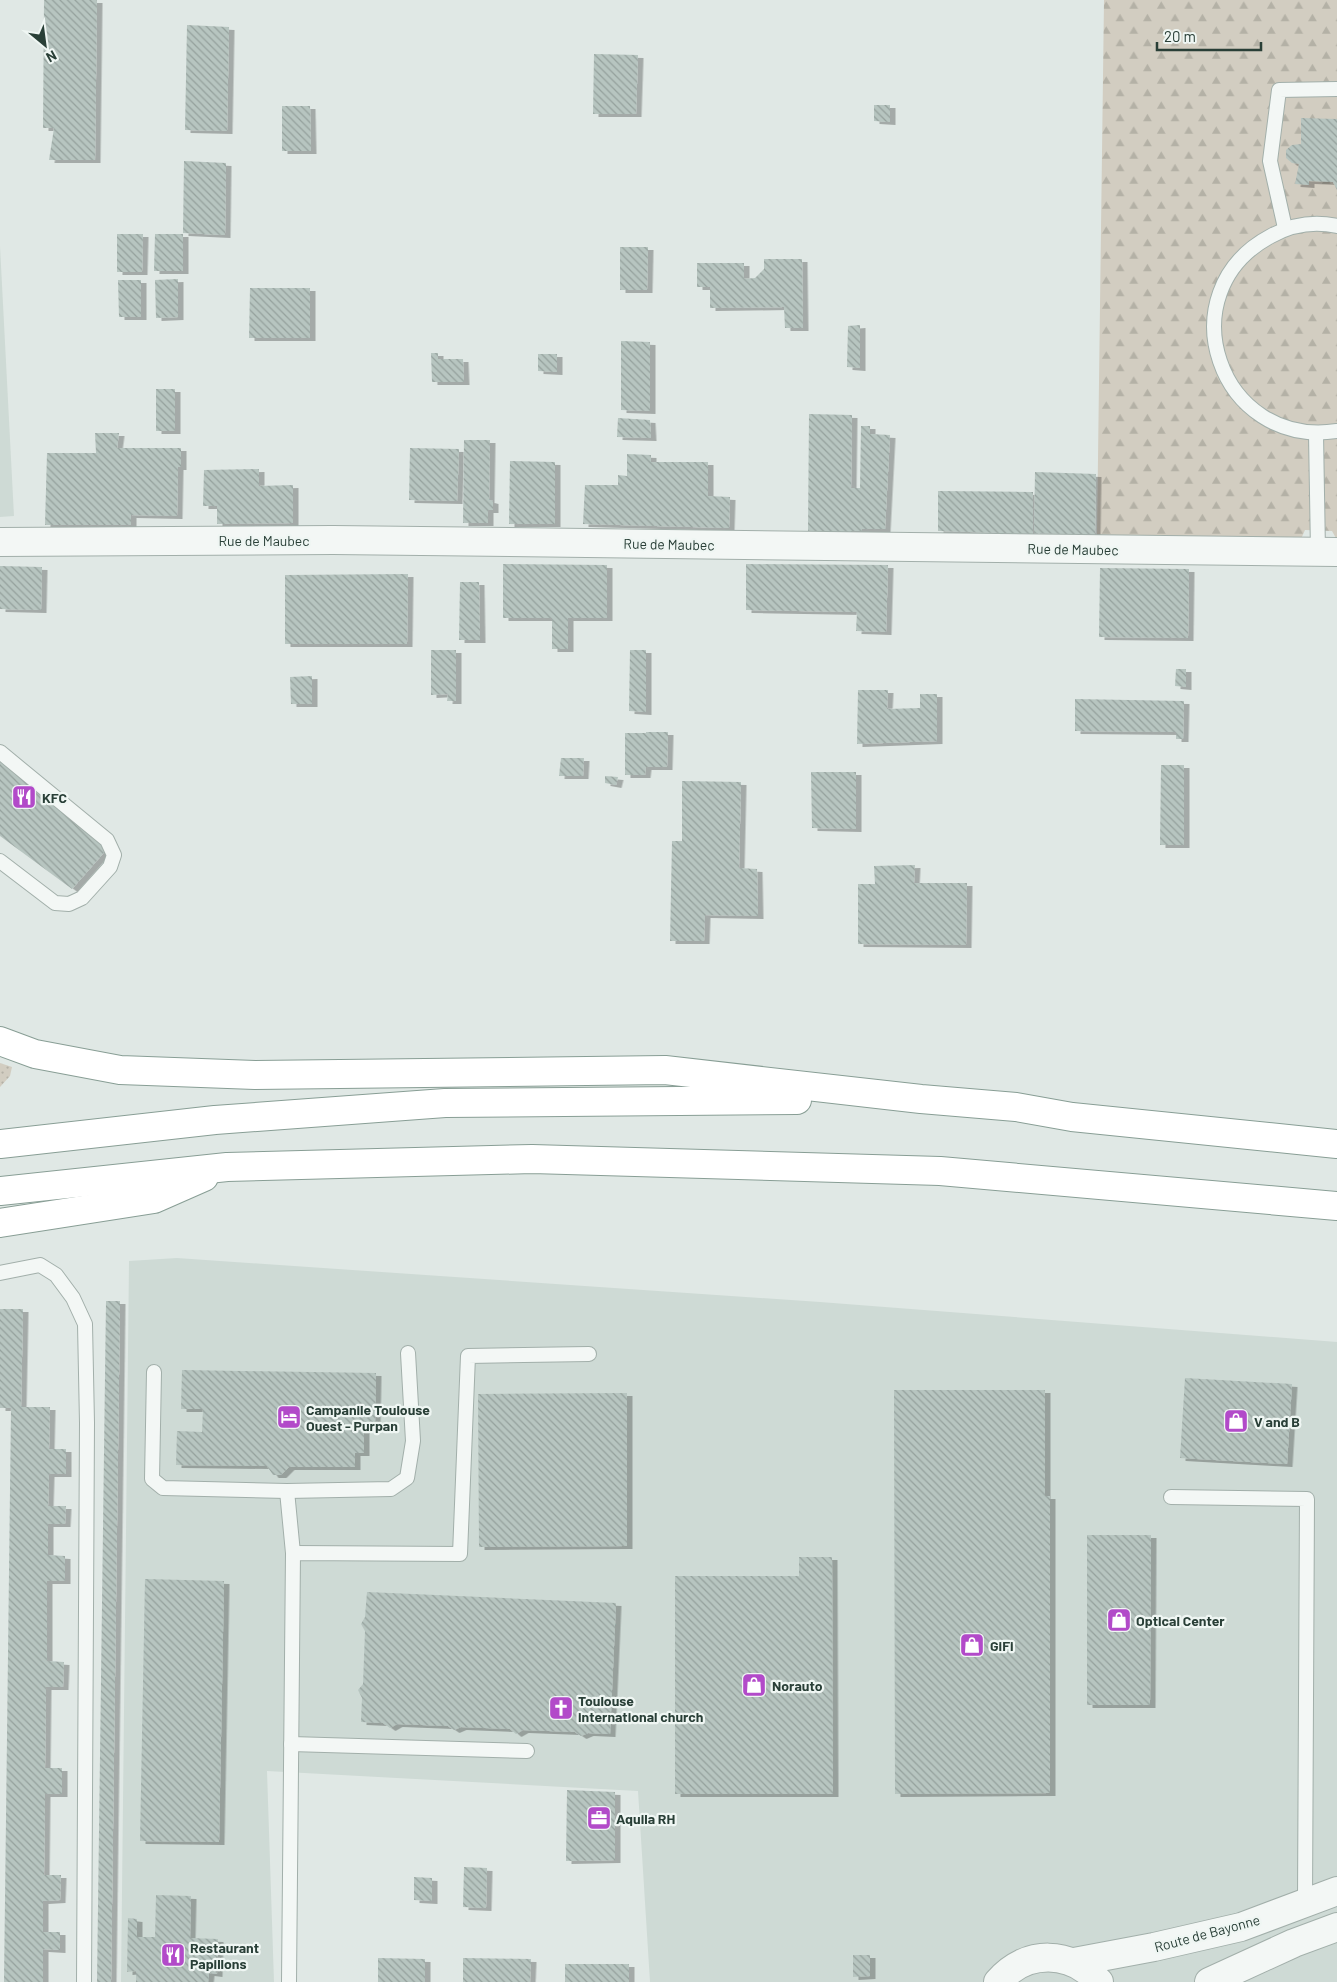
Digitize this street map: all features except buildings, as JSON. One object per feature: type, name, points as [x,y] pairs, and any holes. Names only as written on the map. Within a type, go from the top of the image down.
[{"type":"highway","points":[[0,1041],[35,1054],[120,1070],[255,1075],[665,1070],[921,1099],[1016,1107],[1072,1117],[1337,1144]]},
{"type":"highway","points":[[0,1144],[215,1120],[445,1103],[921,1099]]},
{"type":"highway","points":[[0,1191],[227,1167],[532,1158],[930,1170],[1337,1206]]},
{"type":"highway","points":[[0,1223],[154,1199],[227,1167]]},
{"type":"street","name":"Rue de Maubec","points":[[0,542],[333,540],[1328,552]]},
{"type":"street","name":"Route de Bayonne","points":[[1074,1962],[1154,1947],[1241,1927],[1337,1891]]},
{"type":"street","points":[[1209,1982],[1294,1943],[1337,1928]]},
{"type":"street","name":"Route de Bayonne","points":[[998,1982],[1014,1967],[1037,1958],[1062,1958],[1074,1962],[1091,1972],[1100,1982]]},
{"type":"lane","points":[[1285,228],[1270,161],[1279,90],[1337,89]]},
{"type":"lane","points":[[1337,226],[1321,223],[1285,228],[1253,246],[1228,274],[1215,307],[1214,344],[1226,379],[1249,407],[1280,426],[1316,434],[1337,430]]},
{"type":"lane","points":[[1316,434],[1328,552]]},
{"type":"lane","points":[[0,752],[107,840],[114,855],[110,867],[82,898],[69,904],[55,903],[0,861]]},
{"type":"lane","points":[[0,1273],[40,1265],[56,1275],[73,1298],[85,1324],[87,1433],[84,1982]]},
{"type":"lane","points":[[154,1372],[152,1479],[163,1488],[287,1491],[391,1489],[407,1478],[413,1441],[408,1353]]},
{"type":"lane","points":[[293,1553],[460,1554],[468,1356],[589,1354]]},
{"type":"lane","points":[[287,1491],[293,1553],[289,1982]]},
{"type":"lane","points":[[1171,1497],[1307,1499],[1306,1902]]},
{"type":"lane","points":[[291,1744],[527,1751]]},
{"type":"shaded area","points":[[0,246],[14,516],[0,517]]},
{"type":"shaded area","points":[[177,1258],[820,1302],[1337,1342],[1337,1982],[650,1982],[638,1791],[267,1771],[274,1982],[121,1982],[129,1261]]},
{"type":"green space","points":[[1104,0],[1337,0],[1337,540],[1332,531],[1305,530],[1301,539],[1097,535]]},
{"type":"green space","points":[[0,1063],[12,1067],[10,1076],[0,1087]]},
{"type":"place","name":"KFC","points":[[24,797]]},
{"type":"place","name":"Campanile Toulouse Ouest - Purpan","points":[[289,1417]]},
{"type":"place","name":"V and B","points":[[1236,1421]]},
{"type":"place","name":"Optical Center","points":[[1119,1620]]},
{"type":"place","name":"GiFi","points":[[972,1645]]},
{"type":"place","name":"Norauto","points":[[754,1685]]},
{"type":"place","name":"Toulouse international church","points":[[561,1708]]},
{"type":"place","name":"Aquila RH","points":[[599,1818]]},
{"type":"place","name":"Restaurant Papillons","points":[[173,1955]]}]
